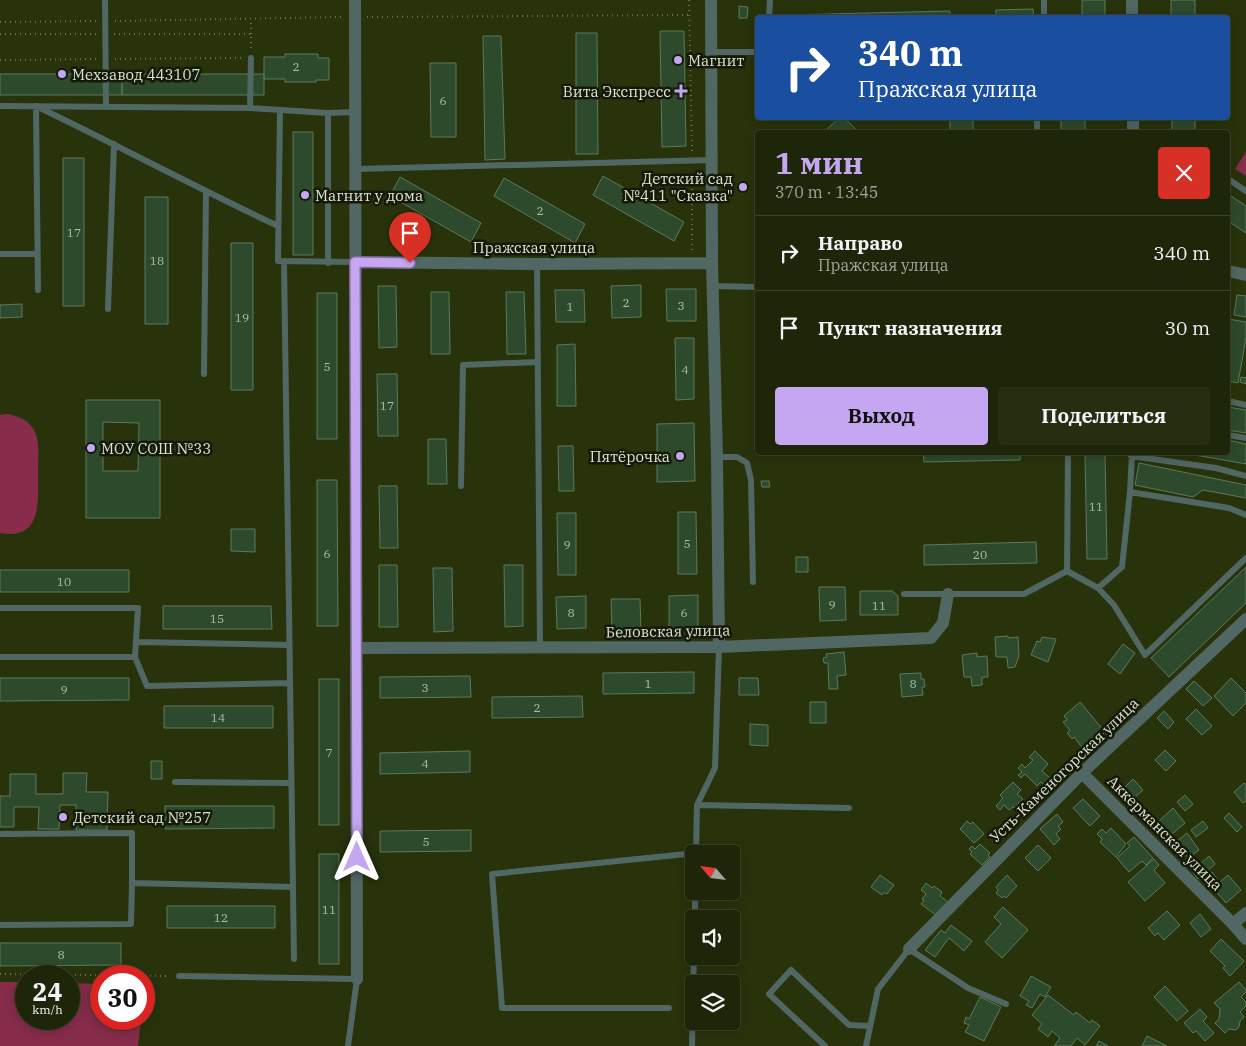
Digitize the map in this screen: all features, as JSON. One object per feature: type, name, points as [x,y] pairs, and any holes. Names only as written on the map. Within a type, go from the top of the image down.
[{"type":"street","points":[[355,0],[356,979]]},
{"type":"street","points":[[711,0],[712,286],[717,458],[719,647]]},
{"type":"street","points":[[1132,0],[1132,15]]},
{"type":"street","name":"Пражская улица","points":[[355,262],[712,263]]},
{"type":"street","points":[[1230,272],[1246,275]]},
{"type":"street","name":"Беловская улица","points":[[357,648],[719,647],[931,638],[943,622],[948,594]]},
{"type":"street","name":"Усть-Каменогорская улица","points":[[909,948],[1082,772],[1246,619]]},
{"type":"street","name":"Аккерманская улица","points":[[1082,772],[1246,939]]},
{"type":"street","points":[[1233,924],[1246,913]]},
{"type":"lane","points":[[104,0],[106,106]]},
{"type":"lane","points":[[769,15],[770,0]]},
{"type":"lane","points":[[1044,0],[1044,15]]},
{"type":"lane","points":[[711,52],[755,52]]},
{"type":"lane","points":[[250,108],[251,58]]},
{"type":"lane","points":[[0,106],[250,108],[356,112]]},
{"type":"lane","points":[[36,106],[206,192],[278,226]]},
{"type":"lane","points":[[36,106],[38,290]]},
{"type":"lane","points":[[280,110],[278,261],[355,262]]},
{"type":"lane","points":[[328,112],[328,263]]},
{"type":"lane","points":[[108,309],[114,144]]},
{"type":"lane","points":[[356,169],[692,159],[712,160]]},
{"type":"lane","points":[[1230,180],[1246,191]]},
{"type":"lane","points":[[204,374],[206,192]]},
{"type":"lane","points":[[0,254],[37,254]]},
{"type":"lane","points":[[284,261],[294,959]]},
{"type":"lane","points":[[537,264],[540,648]]},
{"type":"lane","points":[[712,286],[755,287]]},
{"type":"lane","points":[[461,486],[463,365],[538,362]]},
{"type":"lane","points":[[1230,402],[1246,405]]},
{"type":"lane","points":[[1230,435],[1246,438]]},
{"type":"lane","points":[[1067,571],[1068,455]]},
{"type":"lane","points":[[1098,588],[1122,567],[1132,455]]},
{"type":"lane","points":[[1138,455],[1216,468],[1246,476]]},
{"type":"lane","points":[[717,458],[737,457],[747,463],[751,480],[753,582]]},
{"type":"lane","points":[[1130,492],[1229,508],[1246,516]]},
{"type":"lane","points":[[1067,571],[1098,588],[1114,606],[1145,655],[1246,558]]},
{"type":"lane","points":[[904,594],[1024,594],[1067,571]]},
{"type":"lane","points":[[0,608],[138,608],[135,657],[147,686],[290,683]]},
{"type":"lane","points":[[136,642],[290,645]]},
{"type":"lane","points":[[696,845],[697,805],[715,768],[719,647]]},
{"type":"lane","points":[[0,657],[135,657]]},
{"type":"lane","points":[[175,782],[291,783]]},
{"type":"lane","points":[[697,805],[849,808]]},
{"type":"lane","points":[[0,834],[132,833],[131,924],[0,925]]},
{"type":"lane","points":[[669,1008],[502,1008],[492,874],[685,855]]},
{"type":"lane","points":[[132,883],[293,887]]},
{"type":"lane","points":[[866,1046],[878,989],[909,948],[968,988],[1006,1004]]},
{"type":"lane","points":[[692,1046],[694,965]]},
{"type":"lane","points":[[825,1046],[769,994],[791,970],[849,1025],[870,1026]]},
{"type":"lane","points":[[180,976],[356,979],[348,1046]]},
{"type":"path","points":[[689,0],[692,263]]},
{"type":"path","points":[[0,60],[251,58],[251,19]]},
{"type":"path","points":[[0,34],[251,34]]},
{"type":"path","points":[[0,974],[180,976]]},
{"type":"shaded area","points":[[1246,152],[1246,176],[1235,169]]},
{"type":"shaded area","points":[[7,414],[20,417],[30,424],[37,436],[38,446],[38,494],[35,516],[31,525],[24,531],[14,534],[0,533],[0,415]]},
{"type":"shaded area","points":[[0,982],[15,982],[15,1030],[80,1030],[80,983],[90,984],[90,1030],[140,1030],[138,1046],[0,1046]]},
{"type":"building","points":[[1082,0],[1105,0],[1105,15],[1082,15]]},
{"type":"building","points":[[1171,0],[1195,0],[1195,15],[1171,15]]},
{"type":"building","points":[[739,6],[748,7],[747,18],[739,18]]},
{"type":"building","points":[[1033,9],[1034,15],[996,15],[996,10]]},
{"type":"building","points":[[950,11],[950,15],[867,15],[867,13]]},
{"type":"building","points":[[867,13],[867,15],[787,15]]},
{"type":"building","points":[[660,31],[684,31],[686,146],[662,147]]},
{"type":"building","points":[[576,33],[597,33],[598,154],[576,154]]},
{"type":"building","points":[[483,36],[501,36],[505,159],[485,160]]},
{"type":"building","points":[[285,54],[318,54],[318,58],[329,58],[329,80],[285,82],[285,79],[264,79],[264,57],[285,57]]},
{"type":"building","points":[[430,63],[456,63],[456,137],[431,137]]},
{"type":"building","points":[[0,74],[122,74],[122,95],[0,95]]},
{"type":"building","points":[[122,74],[264,74],[264,95],[122,95]]},
{"type":"building","points":[[837,120],[846,120],[857,130],[826,130]]},
{"type":"building","points":[[950,120],[973,120],[973,130],[950,130]]},
{"type":"building","points":[[1061,120],[1085,120],[1085,130],[1061,130]]},
{"type":"building","points":[[1172,120],[1195,120],[1195,130],[1172,130]]},
{"type":"building","points":[[293,132],[313,132],[313,255],[293,255]]},
{"type":"building","points":[[63,158],[84,158],[84,306],[63,306]]},
{"type":"building","points":[[603,176],[684,222],[674,241],[593,195]]},
{"type":"building","points":[[400,177],[481,223],[471,242],[390,196]]},
{"type":"building","points":[[504,178],[585,224],[575,243],[494,196]]},
{"type":"building","points":[[1230,195],[1246,206],[1246,233],[1230,222]]},
{"type":"building","points":[[145,197],[168,197],[168,324],[145,324]]},
{"type":"building","points":[[231,243],[253,243],[253,390],[231,390]]},
{"type":"building","points":[[641,285],[641,317],[612,318],[611,286]]},
{"type":"building","points":[[378,286],[396,286],[397,347],[379,348]]},
{"type":"building","points":[[666,289],[696,289],[696,321],[667,321]]},
{"type":"building","points":[[555,290],[584,290],[585,322],[556,322]]},
{"type":"building","points":[[431,292],[449,292],[450,354],[431,354]]},
{"type":"building","points":[[506,292],[524,292],[526,354],[507,354]]},
{"type":"building","points":[[317,293],[337,293],[337,439],[317,439]]},
{"type":"building","points":[[1237,295],[1246,296],[1246,317],[1234,315]]},
{"type":"building","points":[[22,304],[22,317],[0,318],[0,305]]},
{"type":"building","points":[[1230,319],[1246,322],[1246,338],[1238,383],[1230,381]]},
{"type":"building","points":[[675,338],[694,338],[694,399],[676,400]]},
{"type":"building","points":[[575,344],[576,406],[557,406],[557,345]]},
{"type":"building","points":[[377,374],[397,374],[398,436],[378,436]]},
{"type":"building","points":[[1241,377],[1246,378],[1246,384],[1240,382]]},
{"type":"building","points":[[86,400],[160,400],[160,518],[86,518]],"holes":[[[103,422],[139,423],[138,471],[103,471]]]},
{"type":"building","points":[[1230,407],[1246,410],[1246,433],[1230,430]]},
{"type":"building","points":[[694,423],[695,481],[657,482],[657,424]]},
{"type":"building","points":[[428,439],[446,439],[447,484],[428,484]]},
{"type":"building","points":[[1230,440],[1246,444],[1246,464],[1195,455],[1230,455]]},
{"type":"building","points":[[558,446],[573,446],[574,491],[559,491]]},
{"type":"building","points":[[923,455],[1020,455],[1020,460],[924,462]]},
{"type":"building","points":[[1085,455],[1105,455],[1107,559],[1087,559]]},
{"type":"building","points":[[1139,463],[1246,485],[1246,498],[1203,490],[1193,497],[1135,485]]},
{"type":"building","points":[[317,480],[337,480],[338,626],[317,626]]},
{"type":"building","points":[[761,481],[769,481],[770,487],[762,487]]},
{"type":"building","points":[[379,486],[397,486],[398,548],[380,548]]},
{"type":"building","points":[[678,512],[696,512],[697,574],[678,574]]},
{"type":"building","points":[[557,513],[576,513],[576,575],[558,575]]},
{"type":"building","points":[[231,529],[255,529],[255,552],[231,551]]},
{"type":"building","points":[[1036,542],[1037,563],[924,565],[924,545]]},
{"type":"building","points":[[796,557],[808,557],[808,572],[796,572]]},
{"type":"building","points":[[379,565],[397,565],[398,627],[379,627]]},
{"type":"building","points":[[504,565],[523,565],[523,626],[505,627]]},
{"type":"building","points":[[1246,567],[1246,603],[1169,677],[1151,658]]},
{"type":"building","points":[[433,568],[452,568],[453,631],[434,632]]},
{"type":"building","points":[[0,570],[129,570],[129,592],[0,592]]},
{"type":"building","points":[[819,587],[845,587],[846,620],[820,621]]},
{"type":"building","points":[[860,591],[892,591],[898,596],[898,615],[860,615]]},
{"type":"building","points":[[698,595],[698,627],[669,628],[669,596]]},
{"type":"building","points":[[586,596],[586,628],[557,629],[556,597]]},
{"type":"building","points":[[611,599],[640,599],[641,631],[612,631]]},
{"type":"building","points":[[163,606],[271,606],[272,629],[163,629]]},
{"type":"building","points":[[1008,636],[1008,638],[1018,637],[1019,656],[1015,667],[1008,668],[1007,657],[996,657],[995,637]]},
{"type":"building","points":[[1042,637],[1056,639],[1048,662],[1031,655],[1037,641],[1040,642]]},
{"type":"building","points":[[1123,644],[1135,653],[1120,674],[1108,664]]},
{"type":"building","points":[[844,652],[846,675],[837,676],[838,689],[829,689],[828,663],[824,663],[823,658],[827,657],[826,654]]},
{"type":"building","points":[[977,653],[977,657],[987,656],[988,677],[982,677],[982,685],[972,686],[971,677],[964,677],[962,655]]},
{"type":"building","points":[[694,672],[694,693],[603,694],[603,673]]},
{"type":"building","points":[[921,673],[921,679],[924,679],[925,687],[922,687],[923,695],[902,697],[900,674]]},
{"type":"building","points":[[470,676],[471,697],[380,698],[380,677]]},
{"type":"building","points":[[0,678],[129,678],[129,700],[0,701]]},
{"type":"building","points":[[739,678],[758,678],[759,695],[739,695]]},
{"type":"building","points":[[1231,678],[1246,693],[1246,703],[1233,716],[1214,696]]},
{"type":"building","points":[[319,679],[339,679],[339,825],[319,825]]},
{"type":"building","points":[[1194,681],[1212,698],[1203,706],[1186,689]]},
{"type":"building","points":[[582,696],[583,717],[492,718],[492,697]]},
{"type":"building","points":[[810,702],[826,702],[826,723],[810,723]]},
{"type":"building","points":[[1080,702],[1105,732],[1084,750],[1074,737],[1072,739],[1067,733],[1070,730],[1063,722],[1067,720],[1064,716]]},
{"type":"building","points":[[164,706],[273,706],[273,728],[164,728]]},
{"type":"building","points":[[1196,709],[1212,726],[1202,735],[1186,719]]},
{"type":"building","points":[[1164,711],[1174,722],[1168,729],[1157,718]]},
{"type":"building","points":[[750,724],[768,725],[768,746],[750,745]]},
{"type":"building","points":[[1165,750],[1176,761],[1166,771],[1155,760]]},
{"type":"building","points":[[470,751],[470,772],[380,774],[380,753]]},
{"type":"building","points":[[1035,751],[1048,764],[1042,771],[1050,778],[1044,785],[1041,782],[1037,786],[1025,774],[1021,778],[1018,775],[1022,772],[1018,768],[1022,764],[1025,768],[1033,760],[1029,757]]},
{"type":"building","points":[[151,761],[162,761],[162,779],[151,779]]},
{"type":"building","points":[[63,773],[87,773],[86,792],[108,792],[107,830],[76,830],[76,805],[60,805],[59,829],[38,829],[39,807],[14,807],[14,827],[0,827],[0,796],[10,796],[10,774],[36,774],[36,794],[63,794]]},
{"type":"building","points":[[1133,779],[1143,790],[1135,797],[1125,787]]},
{"type":"building","points":[[1013,782],[1021,790],[1017,794],[1023,799],[1014,808],[1009,810],[1004,805],[1000,810],[996,806],[1003,798],[1000,795]]},
{"type":"building","points":[[1244,783],[1246,785],[1246,801],[1243,803],[1234,792]]},
{"type":"building","points":[[1185,795],[1193,804],[1185,811],[1177,802]]},
{"type":"building","points":[[1083,799],[1100,816],[1090,826],[1073,808]]},
{"type":"building","points":[[165,806],[274,806],[274,828],[165,829]]},
{"type":"building","points":[[1173,808],[1185,823],[1171,835],[1159,821]]},
{"type":"building","points":[[1229,813],[1242,827],[1237,832],[1224,818]]},
{"type":"building","points":[[1057,814],[1063,822],[1058,826],[1061,829],[1056,834],[1060,839],[1054,845],[1040,829]]},
{"type":"building","points":[[967,821],[970,824],[973,822],[984,834],[974,843],[960,829]]},
{"type":"building","points":[[1203,821],[1208,828],[1196,837],[1191,830]]},
{"type":"building","points":[[1111,828],[1126,844],[1116,857],[1100,842],[1102,839],[1097,834],[1102,829],[1106,833]]},
{"type":"building","points":[[471,830],[471,851],[380,852],[380,831]]},
{"type":"building","points":[[1163,830],[1169,836],[1164,841],[1159,835]]},
{"type":"building","points":[[1187,833],[1199,850],[1188,858],[1176,842]]},
{"type":"building","points":[[1134,837],[1153,858],[1146,865],[1142,861],[1129,872],[1117,858],[1130,846],[1127,843]]},
{"type":"building","points":[[980,844],[990,853],[988,855],[990,857],[982,865],[970,854],[972,852],[969,849],[972,846],[975,849]]},
{"type":"building","points":[[1038,845],[1051,858],[1038,871],[1025,858]]},
{"type":"building","points":[[319,854],[339,854],[339,964],[319,964]]},
{"type":"building","points":[[1209,856],[1215,864],[1198,879],[1192,871]]},
{"type":"building","points":[[1154,859],[1159,865],[1154,870],[1165,883],[1145,901],[1128,882]]},
{"type":"building","points":[[1212,872],[1218,880],[1210,885],[1205,877]]},
{"type":"building","points":[[880,875],[894,885],[887,894],[884,892],[882,895],[871,887]]},
{"type":"building","points":[[1007,875],[1017,886],[1006,898],[1004,896],[1002,898],[996,893],[998,890],[996,887]]},
{"type":"building","points":[[1228,875],[1241,890],[1226,903],[1213,888]]},
{"type":"building","points":[[926,883],[942,892],[940,896],[948,902],[937,916],[921,904],[926,894],[921,890]]},
{"type":"building","points":[[167,906],[275,906],[275,928],[167,928]]},
{"type":"building","points":[[1003,907],[1028,930],[1002,958],[985,942],[1001,924],[994,917]]},
{"type":"building","points":[[1167,911],[1180,925],[1164,940],[1158,933],[1155,936],[1148,928]]},
{"type":"building","points":[[1200,914],[1211,929],[1201,937],[1190,923]]},
{"type":"building","points":[[951,925],[972,941],[964,951],[949,938],[935,957],[925,950],[941,930],[945,933]]},
{"type":"building","points":[[1221,939],[1244,961],[1230,976],[1223,968],[1225,966],[1210,951]]},
{"type":"building","points":[[0,943],[121,943],[121,965],[0,966]]},
{"type":"building","points":[[1031,976],[1051,987],[1045,997],[1040,994],[1032,1008],[1026,1005],[1029,1001],[1020,996]]},
{"type":"building","points":[[1239,982],[1246,990],[1241,997],[1246,1002],[1246,1006],[1240,1012],[1244,1017],[1236,1030],[1229,1029],[1225,1033],[1215,1023],[1219,1019],[1220,1009],[1214,1003]]},
{"type":"building","points":[[1165,986],[1188,1011],[1177,1021],[1154,997]]},
{"type":"building","points":[[1048,995],[1074,1015],[1076,1012],[1090,1023],[1092,1020],[1100,1026],[1085,1045],[1077,1038],[1071,1046],[1054,1046],[1060,1038],[1052,1031],[1048,1037],[1038,1029],[1042,1024],[1032,1015]]},
{"type":"building","points":[[980,997],[1001,1007],[984,1041],[965,1032],[969,1025],[964,1023],[966,1017],[969,1019]]},
{"type":"building","points":[[1200,1009],[1207,1017],[1203,1021],[1214,1033],[1205,1041],[1196,1031],[1193,1033],[1184,1023]]},
{"type":"building","points":[[1147,1036],[1167,1046],[1142,1046]]},
{"type":"building","points":[[1099,1041],[1108,1046],[1096,1046]]},
{"type":"place","name":"Магнит","points":[[678,60]]},
{"type":"place","name":"Мехзавод 443107","points":[[62,74]]},
{"type":"place","name":"Вита Экспресс","points":[[681,91]]},
{"type":"place","name":"Детский сад №411 \"Сказка\"","points":[[743,187]]},
{"type":"place","name":"Магнит у дома","points":[[305,195]]},
{"type":"place","name":"МОУ СОШ №33","points":[[91,448]]},
{"type":"place","name":"Пятёрочка","points":[[680,456]]},
{"type":"place","name":"Детский сад №257","points":[[63,817]]},
{"type":"route","points":[[357,857],[355,262],[410,263]]}]
